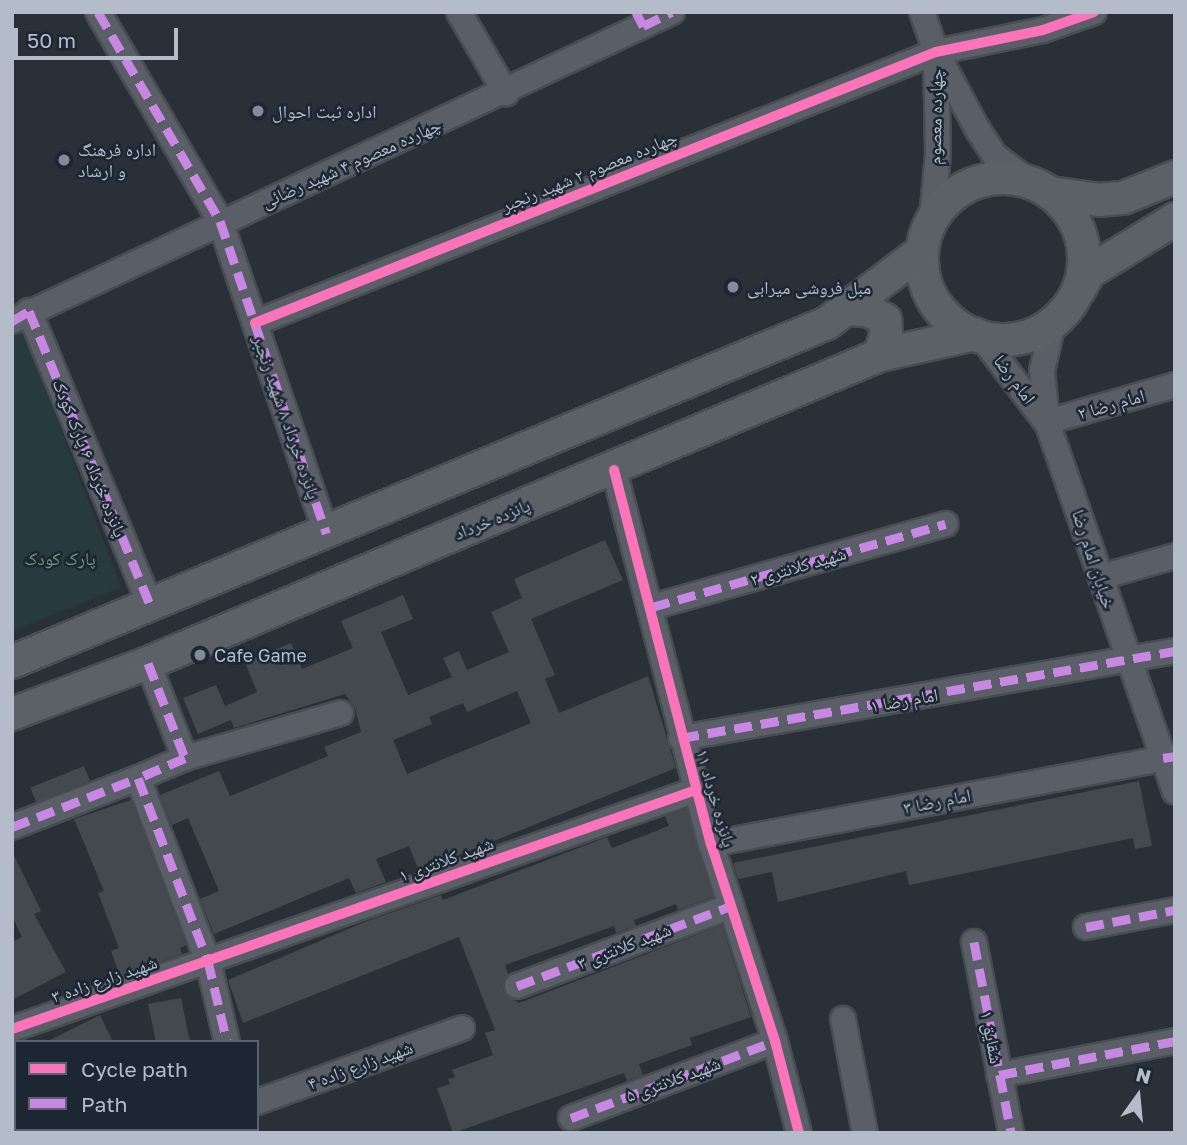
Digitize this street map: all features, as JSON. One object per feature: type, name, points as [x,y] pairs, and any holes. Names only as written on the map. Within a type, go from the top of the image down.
[{"type":"main road","points":[[1175,177],[1123,198],[1100,200],[985,179],[964,187],[932,218],[921,252],[924,280],[936,306],[956,326],[978,336],[1007,340],[1031,335],[1053,323],[1089,272],[1175,219]]},
{"type":"main road","points":[[1040,187],[1070,213],[1082,239],[1084,267],[1076,294]]},
{"type":"main road","points":[[12,662],[814,328],[846,309],[921,252]]},
{"type":"main road","points":[[846,309],[868,310],[885,320],[886,335],[880,355]]},
{"type":"main road","name":"پانزده خرداد","points":[[12,714],[148,663],[614,470],[880,355],[978,336]]},
{"type":"street","name":"پانزده خرداد ۸ شهید رنجبر","points":[[98,12],[220,221],[326,533]]},
{"type":"street","points":[[459,12],[506,93]]},
{"type":"street","name":"چهارده معصوم ۴ شهید رضائی","points":[[21,316],[220,221],[506,93],[639,19],[672,12]]},
{"type":"street","points":[[922,12],[936,52]]},
{"type":"street","name":"چهارده معصوم ۲ شهید رنجبر","points":[[255,323],[936,52],[1043,30],[1094,12]]},
{"type":"street","name":"چهارده معصوم","points":[[936,52],[994,155],[1040,187]]},
{"type":"street","name":"چهارده معصوم","points":[[932,218],[938,153],[936,52]]},
{"type":"street","name":"پانزده خرداد ۶ پارک کودک","points":[[21,316],[150,605]]},
{"type":"street","name":"خیابان امام رضا","points":[[1053,323],[1042,371],[1047,422],[1101,578],[1126,661],[1169,757],[1175,791]]},
{"type":"street","name":"امام رضا","points":[[978,336],[1047,422]]},
{"type":"street","name":"امام رضا ۲","points":[[1047,422],[1175,385]]},
{"type":"street","name":"پانزده خرداد ۱۱","points":[[614,470],[652,607],[681,738],[711,844],[775,1041],[799,1133]]},
{"type":"street","name":"شهید کلانتری ۲","points":[[652,607],[945,524]]},
{"type":"street","points":[[1101,578],[1175,556]]},
{"type":"street","name":"امام رضا ۱","points":[[681,738],[1175,651]]},
{"type":"street","points":[[148,663],[185,758]]},
{"type":"street","points":[[12,827],[185,758],[341,713]]},
{"type":"street","name":"امام رضا ۳","points":[[711,844],[1169,757]]},
{"type":"street","points":[[138,778],[208,961],[228,1040]]},
{"type":"street","name":"شهید کلانتری ۱","points":[[208,961],[696,790]]},
{"type":"street","name":"شهید کلانتری ۳","points":[[517,986],[731,906]]},
{"type":"street","points":[[1086,927],[1175,910]]},
{"type":"street","name":"شقایق ۱","points":[[974,942],[1011,1133]]},
{"type":"street","name":"شهید زارع زاده ۳","points":[[12,1029],[208,961]]},
{"type":"street","points":[[843,1019],[866,1133]]},
{"type":"street","name":"شهید زارع زاده ۴","points":[[259,1101],[462,1028]]},
{"type":"street","name":"شهید کلانتری ۵","points":[[571,1118],[775,1041]]},
{"type":"street","points":[[999,1075],[1175,1041]]},
{"type":"green space","name":"پارک کودک","points":[[23,330],[121,587],[12,631],[12,336]]},
{"type":"building","points":[[605,540],[623,580],[531,619],[555,675],[545,679],[559,713],[648,676],[676,768],[419,871],[409,846],[376,859],[386,882],[356,893],[349,878],[214,934],[200,899],[219,891],[188,818],[172,825],[160,795],[219,771],[230,796],[328,756],[324,747],[361,732],[355,708],[345,694],[234,728],[231,720],[198,734],[183,698],[216,685],[225,706],[257,692],[245,662],[291,643],[302,669],[353,648],[341,621],[403,595],[413,619],[381,632],[408,695],[452,677],[443,658],[459,651],[467,670],[509,652],[491,612],[522,598],[514,579]],"holes":[[[517,691],[531,723],[407,774],[393,740],[432,724],[429,717],[463,703],[467,712]]]},
{"type":"building","points":[[84,766],[90,781],[36,803],[30,788]]},
{"type":"building","points":[[1139,781],[1152,846],[1135,849],[1133,838],[909,885],[906,871],[778,902],[772,872],[738,879],[733,863]]},
{"type":"building","points":[[131,800],[186,945],[180,948],[182,954],[120,976],[111,951],[119,948],[98,893],[104,891],[74,819]]},
{"type":"building","points":[[687,809],[713,897],[678,910],[676,904],[634,920],[636,926],[616,933],[614,926],[505,965],[508,974],[503,992],[519,1003],[722,925],[751,1017],[690,1038],[692,1045],[639,1064],[643,1075],[627,1081],[624,1073],[453,1133],[437,1088],[450,1084],[448,1079],[455,1077],[452,1070],[493,1055],[485,1033],[495,1030],[459,937],[243,1023],[228,980],[367,921],[441,895],[443,900],[607,837],[612,848],[669,826],[665,816]]},
{"type":"building","points":[[12,851],[41,911],[34,914],[66,972],[12,1000],[12,942],[22,937],[12,916]]},
{"type":"building","points":[[181,998],[190,1040],[156,1040],[148,1004]]},
{"type":"building","points":[[100,1015],[112,1040],[50,1040]]},
{"type":"marked path","points":[[98,12],[220,221],[326,533]]},
{"type":"marked path","points":[[636,12],[643,26],[672,12]]},
{"type":"marked path","points":[[12,321],[29,311],[150,605]]},
{"type":"marked path","points":[[652,607],[945,524]]},
{"type":"marked path","points":[[681,738],[1175,651]]},
{"type":"marked path","points":[[148,663],[185,758],[138,778],[208,961],[227,1040]]},
{"type":"marked path","points":[[1163,758],[1175,756]]},
{"type":"marked path","points":[[12,827],[138,778]]},
{"type":"marked path","points":[[517,986],[731,906]]},
{"type":"marked path","points":[[1086,927],[1175,910]]},
{"type":"marked path","points":[[974,942],[1011,1133]]},
{"type":"marked path","points":[[571,1118],[775,1041]]},
{"type":"marked path","points":[[999,1075],[1175,1041]]},
{"type":"cycle path","points":[[255,323],[936,52],[1043,30],[1094,12]]},
{"type":"cycle path","points":[[614,470],[711,844],[775,1041],[799,1133]]},
{"type":"cycle path","points":[[12,1029],[696,790]]},
{"type":"place","name":"اداره ثبت احوال","points":[[258,111]]},
{"type":"place","name":"اداره فرهنگ و ارشاد","points":[[64,160]]},
{"type":"place","name":"مبل فروشی میرابی","points":[[733,287]]},
{"type":"place","name":"Cafe Game","points":[[200,655]]}]
